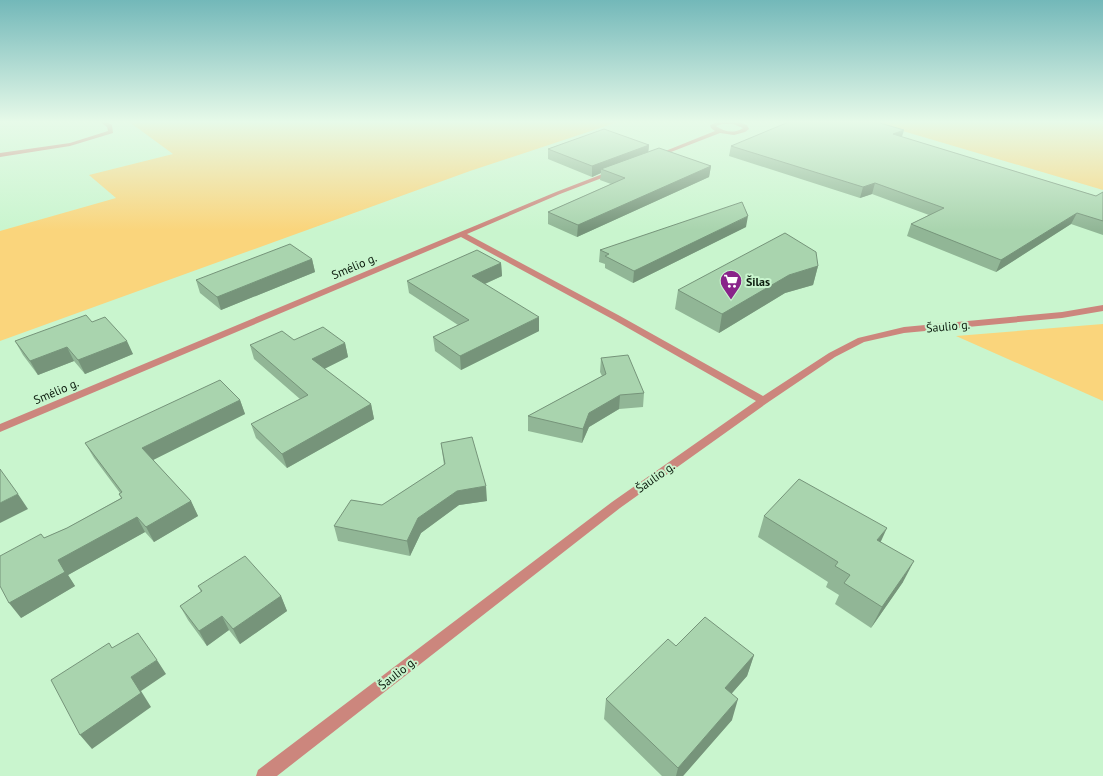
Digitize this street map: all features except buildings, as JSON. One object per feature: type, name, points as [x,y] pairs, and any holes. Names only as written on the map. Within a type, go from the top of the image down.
[{"type":"street","name":"Smėlio g.","points":[[0,428],[461,234],[623,168]]},
{"type":"street","points":[[461,234],[617,318],[763,401]]},
{"type":"street","name":"Šaulio g.","points":[[264,776],[616,505],[763,401],[832,355],[861,340],[904,330],[1062,315],[1103,308]]},
{"type":"shaded area","points":[[160,157],[512,157],[0,341],[0,231],[116,198],[89,175]]},
{"type":"shaded area","points":[[992,157],[1103,157],[1103,190]]},
{"type":"shaded area","points":[[1103,324],[1103,401],[956,336]]},
{"type":"place","name":"Šilas","points":[[731,300]]}]
